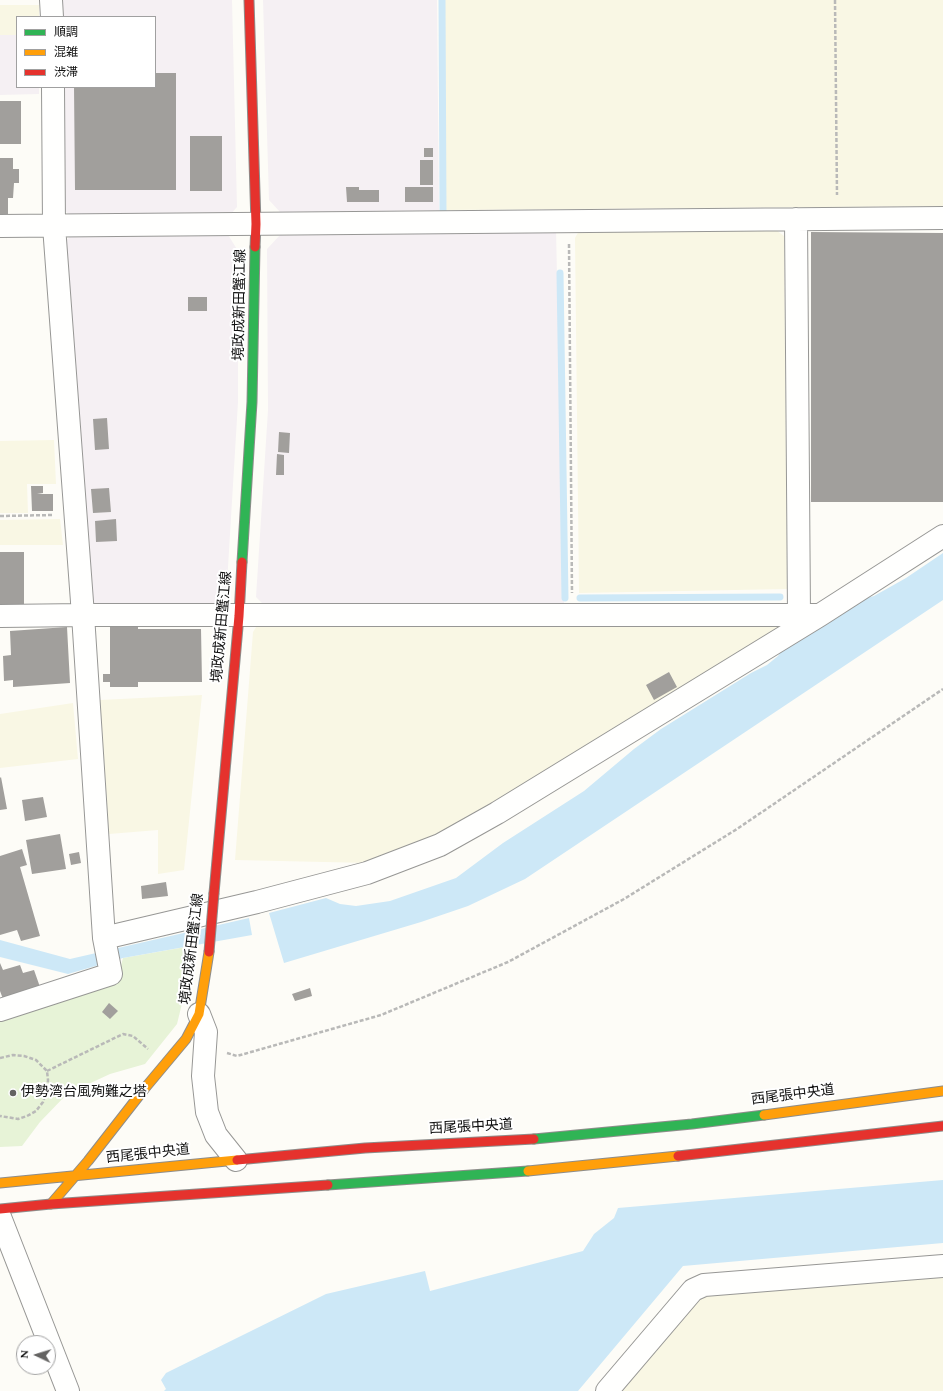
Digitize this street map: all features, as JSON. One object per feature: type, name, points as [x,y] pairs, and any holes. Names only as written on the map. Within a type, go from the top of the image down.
[{"type":"main road","name":"境政成新田蟹江線","points":[[50,1204],[186,1039],[199,1014],[209,952],[239,616],[252,402],[256,224],[249,0]]},
{"type":"main road","name":"西尾張中央道","points":[[0,1183],[365,1148],[530,1139],[692,1124],[943,1091]]},
{"type":"main road","points":[[0,1209],[50,1204],[532,1171],[943,1126]]},
{"type":"street","points":[[52,0],[52,16]]},
{"type":"street","points":[[0,1010],[111,974],[104,938],[83,615],[54,226],[53,88]]},
{"type":"street","points":[[0,226],[943,218]]},
{"type":"street","points":[[796,219],[799,615]]},
{"type":"street","points":[[104,938],[257,902],[367,873],[440,845],[497,813],[820,615],[943,536]]},
{"type":"street","points":[[0,616],[820,615]]},
{"type":"street","points":[[199,1014],[206,1032],[203,1076],[207,1112],[216,1135],[236,1160]]},
{"type":"street","points":[[0,1217],[68,1391]]},
{"type":"street","points":[[608,1391],[693,1290],[704,1286],[943,1266]]},
{"type":"path","points":[[835,0],[837,219]]},
{"type":"path","points":[[569,221],[573,615]]},
{"type":"path","points":[[0,516],[75,514]]},
{"type":"path","points":[[206,1046],[236,1056],[381,1015],[508,962],[624,899],[737,829],[943,689]]},
{"type":"path","points":[[47,1071],[124,1034],[133,1036],[165,1064]]},
{"type":"path","points":[[0,1058],[13,1055],[24,1056],[36,1060],[47,1071],[47,1090],[43,1102],[36,1111],[27,1116],[18,1118],[0,1116]]},
{"type":"shaded area","points":[[62,0],[232,0],[237,207],[230,215],[72,217],[65,211],[63,88],[156,88],[156,16],[63,16]]},
{"type":"shaded area","points":[[263,0],[437,0],[439,212],[280,212],[269,200]]},
{"type":"shaded area","points":[[444,0],[943,0],[943,206],[446,210]]},
{"type":"shaded area","points":[[0,5],[39,5],[39,16],[16,16],[16,35],[0,35]]},
{"type":"shaded area","points":[[0,35],[16,35],[16,88],[39,88],[39,94],[0,95]]},
{"type":"shaded area","points":[[556,229],[564,604],[263,604],[256,597],[268,410],[267,249],[281,234]]},
{"type":"shaded area","points":[[580,229],[776,230],[784,236],[787,589],[579,593],[575,238]]},
{"type":"shaded area","points":[[227,233],[238,251],[238,402],[226,600],[211,609],[91,609],[66,240],[71,236]]},
{"type":"shaded area","points":[[54,440],[56,484],[27,484],[28,513],[0,513],[0,441]]},
{"type":"shaded area","points":[[60,519],[63,545],[0,545],[0,520]]},
{"type":"shaded area","points":[[789,621],[487,810],[419,843],[369,863],[235,860],[253,632],[258,624]]},
{"type":"shaded area","points":[[202,695],[184,870],[158,874],[158,830],[109,834],[100,700]]},
{"type":"shaded area","points":[[73,703],[78,759],[0,768],[0,714]]},
{"type":"shaded area","points":[[922,1277],[943,1278],[943,1391],[617,1391],[694,1301],[705,1294]]},
{"type":"green space","points":[[191,946],[188,979],[177,1024],[145,1064],[110,1074],[67,1094],[40,1122],[22,1146],[0,1147],[0,1021],[117,981],[123,958]]},
{"type":"water","points":[[943,553],[943,600],[525,879],[468,906],[421,922],[284,963],[269,913],[326,898],[340,904],[356,906],[390,901],[456,878],[503,843],[584,791],[634,749],[661,729],[751,673],[767,665],[778,656],[785,645],[853,602],[874,596],[906,578]]},
{"type":"water","points":[[249,918],[252,935],[123,958],[68,974],[0,957],[0,940],[70,959]]},
{"type":"water","points":[[943,1180],[943,1243],[683,1266],[578,1391],[164,1391],[166,1389],[161,1380],[166,1373],[326,1294],[425,1271],[430,1291],[583,1251],[594,1234],[614,1218],[618,1208]]},
{"type":"building","points":[[156,73],[176,73],[176,190],[75,190],[74,88],[156,88]]},
{"type":"building","points":[[0,101],[21,101],[21,144],[0,144]]},
{"type":"building","points":[[190,136],[222,136],[222,191],[190,191]]},
{"type":"building","points":[[424,148],[433,148],[433,157],[424,157]]},
{"type":"building","points":[[0,158],[13,158],[13,169],[19,169],[19,183],[14,183],[13,198],[8,198],[8,217],[0,218]]},
{"type":"building","points":[[420,160],[433,160],[433,185],[420,185]]},
{"type":"building","points":[[346,187],[359,187],[359,190],[379,190],[379,202],[347,202]]},
{"type":"building","points":[[405,187],[433,187],[433,202],[405,202]]},
{"type":"building","points":[[811,232],[943,233],[943,502],[811,502]]},
{"type":"building","points":[[188,297],[207,297],[207,311],[188,311]]},
{"type":"building","points":[[107,418],[109,449],[95,450],[93,419]]},
{"type":"building","points":[[279,432],[290,433],[289,453],[278,452]]},
{"type":"building","points":[[277,454],[284,455],[284,475],[276,475]]},
{"type":"building","points":[[31,486],[43,486],[43,493],[37,494],[53,494],[53,511],[32,511]]},
{"type":"building","points":[[109,488],[111,512],[93,513],[91,489]]},
{"type":"building","points":[[116,519],[117,541],[96,542],[95,521]]},
{"type":"building","points":[[0,552],[24,552],[24,605],[0,605]]},
{"type":"building","points":[[110,625],[138,625],[138,629],[201,629],[202,682],[138,682],[138,687],[110,687]]},
{"type":"building","points":[[67,627],[70,683],[13,687],[13,680],[4,681],[3,656],[11,655],[10,631]]},
{"type":"building","points":[[669,672],[677,687],[654,700],[646,685]]},
{"type":"building","points":[[103,674],[110,674],[110,682],[103,682]]},
{"type":"building","points":[[1,777],[7,809],[0,810],[0,778]]},
{"type":"building","points":[[43,797],[47,817],[25,821],[22,800]]},
{"type":"building","points":[[60,834],[66,869],[32,874],[26,840]]},
{"type":"building","points":[[22,849],[27,865],[20,867],[40,936],[21,941],[17,930],[0,935],[0,856]]},
{"type":"building","points":[[79,852],[81,863],[71,865],[69,854]]},
{"type":"building","points":[[166,882],[168,896],[142,899],[141,886]]},
{"type":"building","points":[[0,963],[3,970],[20,965],[23,973],[34,970],[40,987],[3,999],[0,991]]},
{"type":"building","points":[[310,988],[312,996],[295,1001],[292,994]]},
{"type":"building","points":[[109,1003],[118,1011],[110,1019],[102,1012]]},
{"type":"waterway","points":[[442,0],[443,211]]},
{"type":"waterway","points":[[560,273],[565,598]]},
{"type":"waterway","points":[[580,598],[780,597]]},
{"type":"traffic: fast","points":[[242,562],[252,402],[255,247]]},
{"type":"traffic: fast","points":[[534,1139],[692,1124],[764,1115]]},
{"type":"traffic: fast","points":[[328,1185],[528,1171]]},
{"type":"traffic: slow","points":[[51,1204],[88,1161],[145,1088],[186,1039],[199,1014],[209,952]]},
{"type":"traffic: slow","points":[[764,1115],[943,1091]]},
{"type":"traffic: slow","points":[[528,1171],[678,1156]]},
{"type":"traffic: slow","points":[[0,1183],[237,1160]]},
{"type":"traffic: jam","points":[[249,0],[256,224],[255,247]]},
{"type":"traffic: jam","points":[[214,893],[239,616],[242,562]]},
{"type":"traffic: jam","points":[[209,952],[214,893]]},
{"type":"traffic: jam","points":[[678,1156],[943,1126]]},
{"type":"traffic: jam","points":[[237,1160],[365,1148],[534,1139]]},
{"type":"traffic: jam","points":[[0,1209],[51,1204],[328,1185]]},
{"type":"place","name":"伊勢湾台風殉難之塔","points":[[13,1093]]}]
